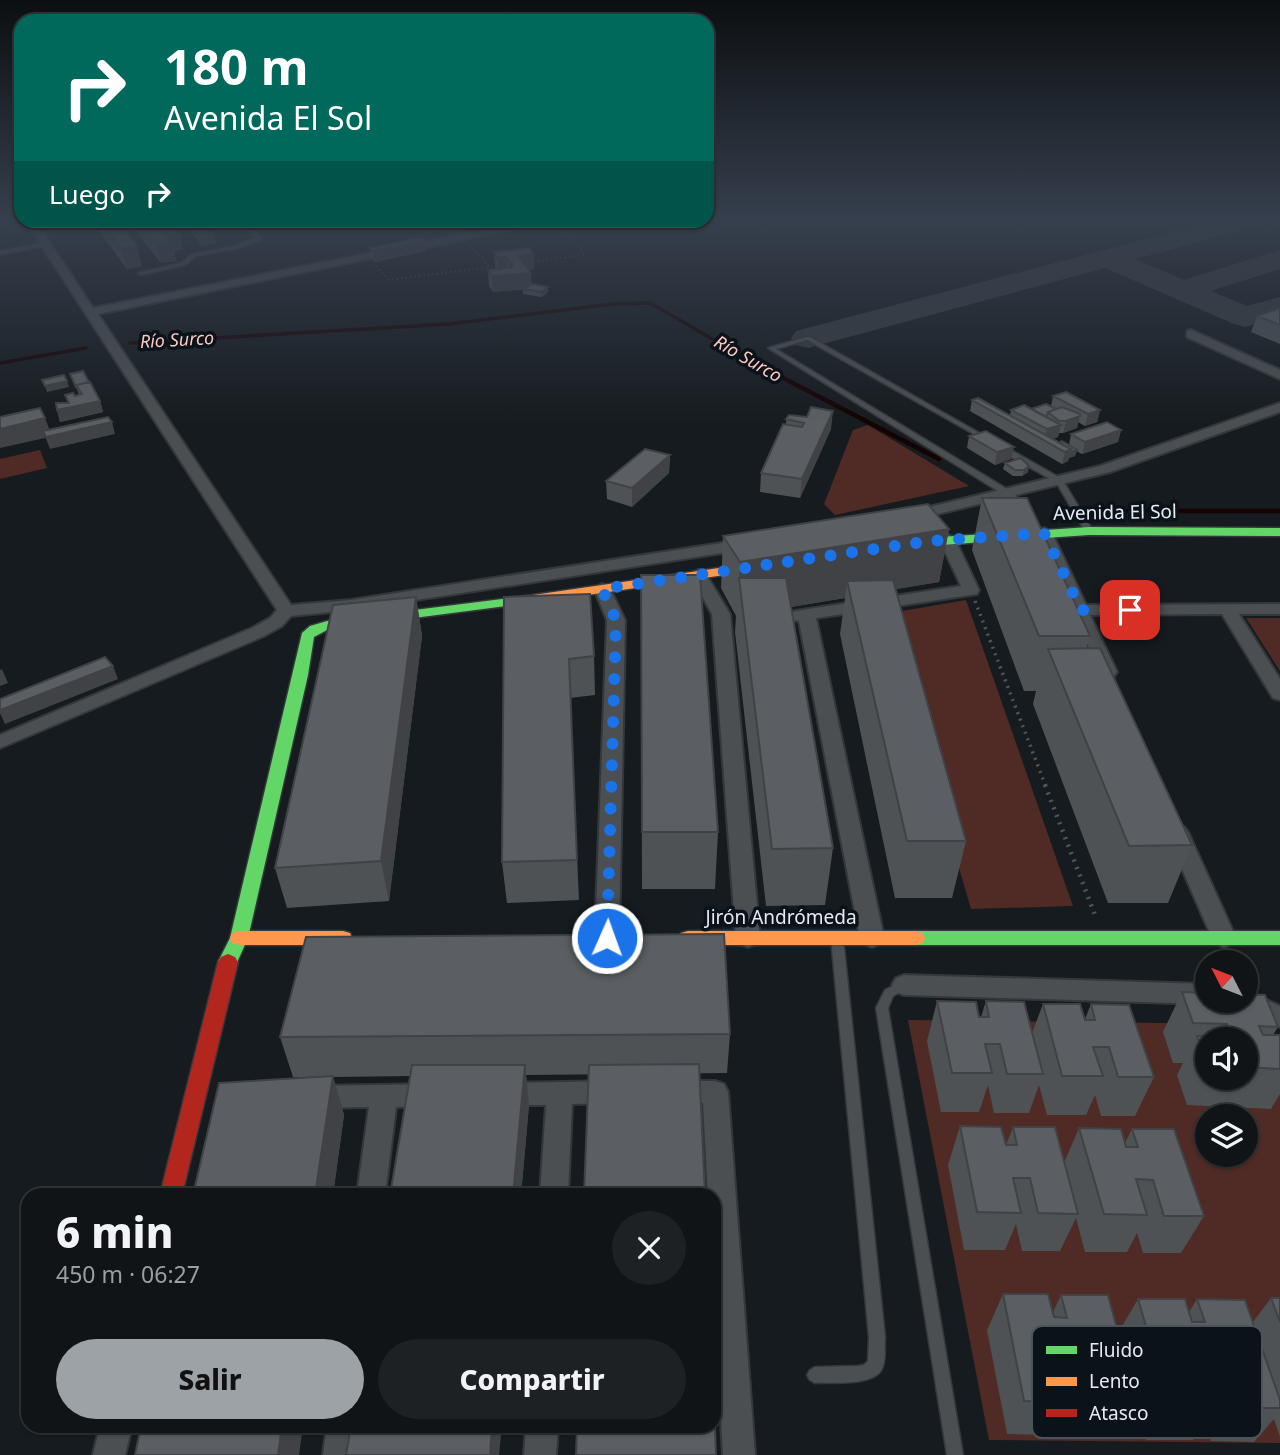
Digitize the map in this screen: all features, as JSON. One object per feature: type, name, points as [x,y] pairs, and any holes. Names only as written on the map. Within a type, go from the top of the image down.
[{"type":"street","points":[[74,288],[286,611]]},
{"type":"street","points":[[90,312],[221,288]]},
{"type":"street","points":[[1191,334],[1280,374]]},
{"type":"street","points":[[890,520],[1009,494],[1105,468],[1280,407]]},
{"type":"street","points":[[1041,529],[1081,610],[1114,686]]},
{"type":"street","name":"Avenida El Sol","points":[[900,545],[1041,529],[1280,532]]},
{"type":"street","points":[[782,618],[971,590],[947,539]]},
{"type":"street","points":[[0,742],[258,632],[276,622],[286,611],[351,605],[763,541]]},
{"type":"street","points":[[174,1188],[226,966],[239,938],[301,675],[305,640],[311,632],[327,625],[779,563]]},
{"type":"street","points":[[698,575],[728,626],[748,938]]},
{"type":"street","points":[[602,589],[616,620],[607,938]]},
{"type":"street","points":[[1227,609],[1280,694]]},
{"type":"street","points":[[1081,610],[1280,609]]},
{"type":"street","points":[[807,615],[872,938]]},
{"type":"street","points":[[1169,812],[1224,938]]},
{"type":"street","points":[[239,938],[361,938]]},
{"type":"street","name":"Jirón Andrómeda","points":[[670,938],[1280,938]]},
{"type":"street","points":[[904,985],[1195,994]]},
{"type":"street","points":[[1258,1007],[1280,1017]]},
{"type":"street","points":[[478,1094],[715,1092],[739,1455]]},
{"type":"street","points":[[554,1188],[560,1093]]},
{"type":"street","points":[[289,1097],[451,1095]]},
{"type":"street","points":[[373,1188],[384,1096]]},
{"type":"street","points":[[195,1099],[222,1098]]},
{"type":"street","points":[[109,1455],[114,1433]]},
{"type":"street","points":[[339,1455],[342,1433]]},
{"type":"street","points":[[540,1455],[542,1433]]},
{"type":"lane","points":[[1031,517],[1009,494],[771,348],[808,338],[1059,481],[1089,531]]},
{"type":"lane","points":[[815,1375],[868,1372],[876,1365],[877,1337],[837,938]]},
{"type":"lane","points":[[904,985],[889,993],[882,1008],[955,1455]]},
{"type":"path","points":[[971,590],[1104,939]]},
{"type":"shaded area","points":[[868,425],[969,486],[835,515],[824,504],[853,430]]},
{"type":"shaded area","points":[[40,450],[47,468],[0,479],[0,459]]},
{"type":"shaded area","points":[[966,600],[1073,906],[971,909],[885,614]]},
{"type":"shaded area","points":[[1246,618],[1280,618],[1280,671]]},
{"type":"shaded area","points":[[908,1020],[1243,1024],[1245,1027],[1195,1027],[1195,1090],[1258,1090],[1258,1042],[1280,1069],[1280,1443],[989,1440]]},
{"type":"building","points":[[525,288],[547,288],[541,292],[523,289]]},
{"type":"building","points":[[1280,308],[1280,325],[1257,316]]},
{"type":"building","points":[[83,371],[89,382],[76,387],[70,374]]},
{"type":"building","points":[[64,375],[67,381],[45,386],[42,380]]},
{"type":"building","points":[[90,382],[100,401],[57,410],[56,403],[69,403],[65,395],[82,394],[76,385]]},
{"type":"building","points":[[1066,392],[1100,410],[1088,414],[1053,396]]},
{"type":"building","points":[[978,398],[1071,449],[1065,452],[972,400]]},
{"type":"building","points":[[1046,404],[1056,409],[1045,416],[1031,409]]},
{"type":"building","points":[[1024,405],[1061,425],[1047,429],[1011,410]]},
{"type":"building","points":[[811,407],[833,411],[802,479],[761,473],[783,424],[802,427],[804,423],[786,419],[789,415],[807,417]]},
{"type":"building","points":[[1062,407],[1080,416],[1059,421],[1048,412]]},
{"type":"building","points":[[40,408],[45,418],[0,429],[0,417]]},
{"type":"building","points":[[108,417],[112,422],[46,437],[43,431]]},
{"type":"building","points":[[1107,422],[1121,430],[1085,442],[1071,434]]},
{"type":"building","points":[[986,431],[1014,447],[997,452],[969,436]]},
{"type":"building","points":[[1062,441],[1077,450],[1070,452],[1071,449],[1059,443]]},
{"type":"building","points":[[645,449],[670,455],[632,488],[606,481]]},
{"type":"building","points":[[1021,458],[1029,466],[1024,470],[1015,470],[1005,463]]},
{"type":"building","points":[[982,498],[1027,498],[1090,636],[1039,636]]},
{"type":"building","points":[[928,504],[949,529],[740,562],[723,536]]},
{"type":"building","points":[[641,575],[700,575],[718,832],[642,832]]},
{"type":"building","points":[[739,578],[786,578],[833,848],[772,849]]},
{"type":"building","points":[[893,580],[966,841],[907,841],[847,581]]},
{"type":"building","points":[[590,594],[594,656],[569,659],[577,860],[502,862],[504,597]]},
{"type":"building","points":[[416,597],[381,861],[275,868],[333,605]]},
{"type":"building","points":[[1100,648],[1192,845],[1129,846],[1048,649]]},
{"type":"building","points":[[105,657],[113,666],[0,710],[0,699]]},
{"type":"building","points":[[724,934],[730,1034],[280,1037],[306,937]]},
{"type":"building","points":[[1182,992],[1195,992],[1195,1013],[1258,1013],[1258,995],[1265,995],[1278,1027],[1259,1026],[1263,1035],[1280,1035],[1280,1069],[1258,1068],[1258,1027],[1193,1023]]},
{"type":"building","points":[[937,1001],[976,1002],[979,1017],[989,1017],[986,1001],[1024,1002],[1043,1074],[1007,1074],[1000,1044],[985,1044],[992,1073],[952,1073]]},
{"type":"building","points":[[1043,1004],[1080,1004],[1085,1020],[1095,1020],[1091,1004],[1129,1005],[1154,1077],[1118,1077],[1109,1047],[1093,1047],[1103,1076],[1062,1076]]},
{"type":"building","points":[[699,1064],[705,1188],[584,1188],[589,1065]]},
{"type":"building","points":[[412,1065],[525,1065],[514,1188],[391,1188]]},
{"type":"building","points":[[333,1076],[316,1188],[195,1188],[219,1083]]},
{"type":"building","points":[[960,1126],[1001,1127],[1006,1145],[1017,1145],[1013,1127],[1055,1127],[1078,1214],[1038,1213],[1030,1178],[1013,1178],[1021,1213],[977,1212]]},
{"type":"building","points":[[1079,1128],[1121,1129],[1126,1147],[1138,1147],[1132,1129],[1174,1129],[1204,1216],[1164,1216],[1153,1180],[1136,1179],[1147,1215],[1104,1214]]},
{"type":"building","points":[[1003,1294],[1048,1294],[1054,1317],[1067,1318],[1061,1295],[1108,1295],[1116,1326],[1032,1326],[1032,1401],[1024,1401]]},
{"type":"building","points":[[1271,1298],[1280,1298],[1280,1322]]},
{"type":"building","points":[[1138,1299],[1185,1299],[1192,1322],[1205,1322],[1197,1299],[1245,1300],[1254,1326],[1146,1326]]},
{"type":"building","points":[[1262,1349],[1280,1400],[1280,1408],[1262,1408]]},
{"type":"building","points":[[140,1433],[281,1433],[278,1455],[135,1455]]},
{"type":"building","points":[[350,1433],[492,1433],[490,1455],[346,1455]]},
{"type":"building","points":[[577,1433],[715,1433],[716,1455],[576,1455]]},
{"type":"waterway","name":"Río Surco","points":[[130,343],[449,324],[613,304],[650,303],[763,368]]},
{"type":"waterway","name":"Río Surco","points":[[0,363],[86,348]]},
{"type":"waterway","name":"Río Surco","points":[[760,366],[939,459]]},
{"type":"waterway","name":"Río Surco","points":[[1100,511],[1280,511]]},
{"type":"taxiway","points":[[808,338],[995,288]]},
{"type":"taxiway","points":[[1177,288],[1245,317],[1280,307]]},
{"type":"taxiway","points":[[1182,290],[1189,288]]},
{"type":"traffic: fast","points":[[911,543],[1089,531],[1280,532]]},
{"type":"traffic: fast","points":[[228,962],[239,938],[301,675],[307,636],[315,629],[327,625],[533,599]]},
{"type":"traffic: fast","points":[[916,938],[1280,938]]},
{"type":"traffic: slow","points":[[533,599],[760,566]]},
{"type":"traffic: slow","points":[[239,938],[343,938]]},
{"type":"traffic: slow","points":[[688,938],[916,938]]},
{"type":"traffic: jam","points":[[173,1188],[228,962]]},
{"type":"route","points":[[607,938],[616,620],[602,589],[929,541],[1044,533],[1081,610],[1130,610]]}]
